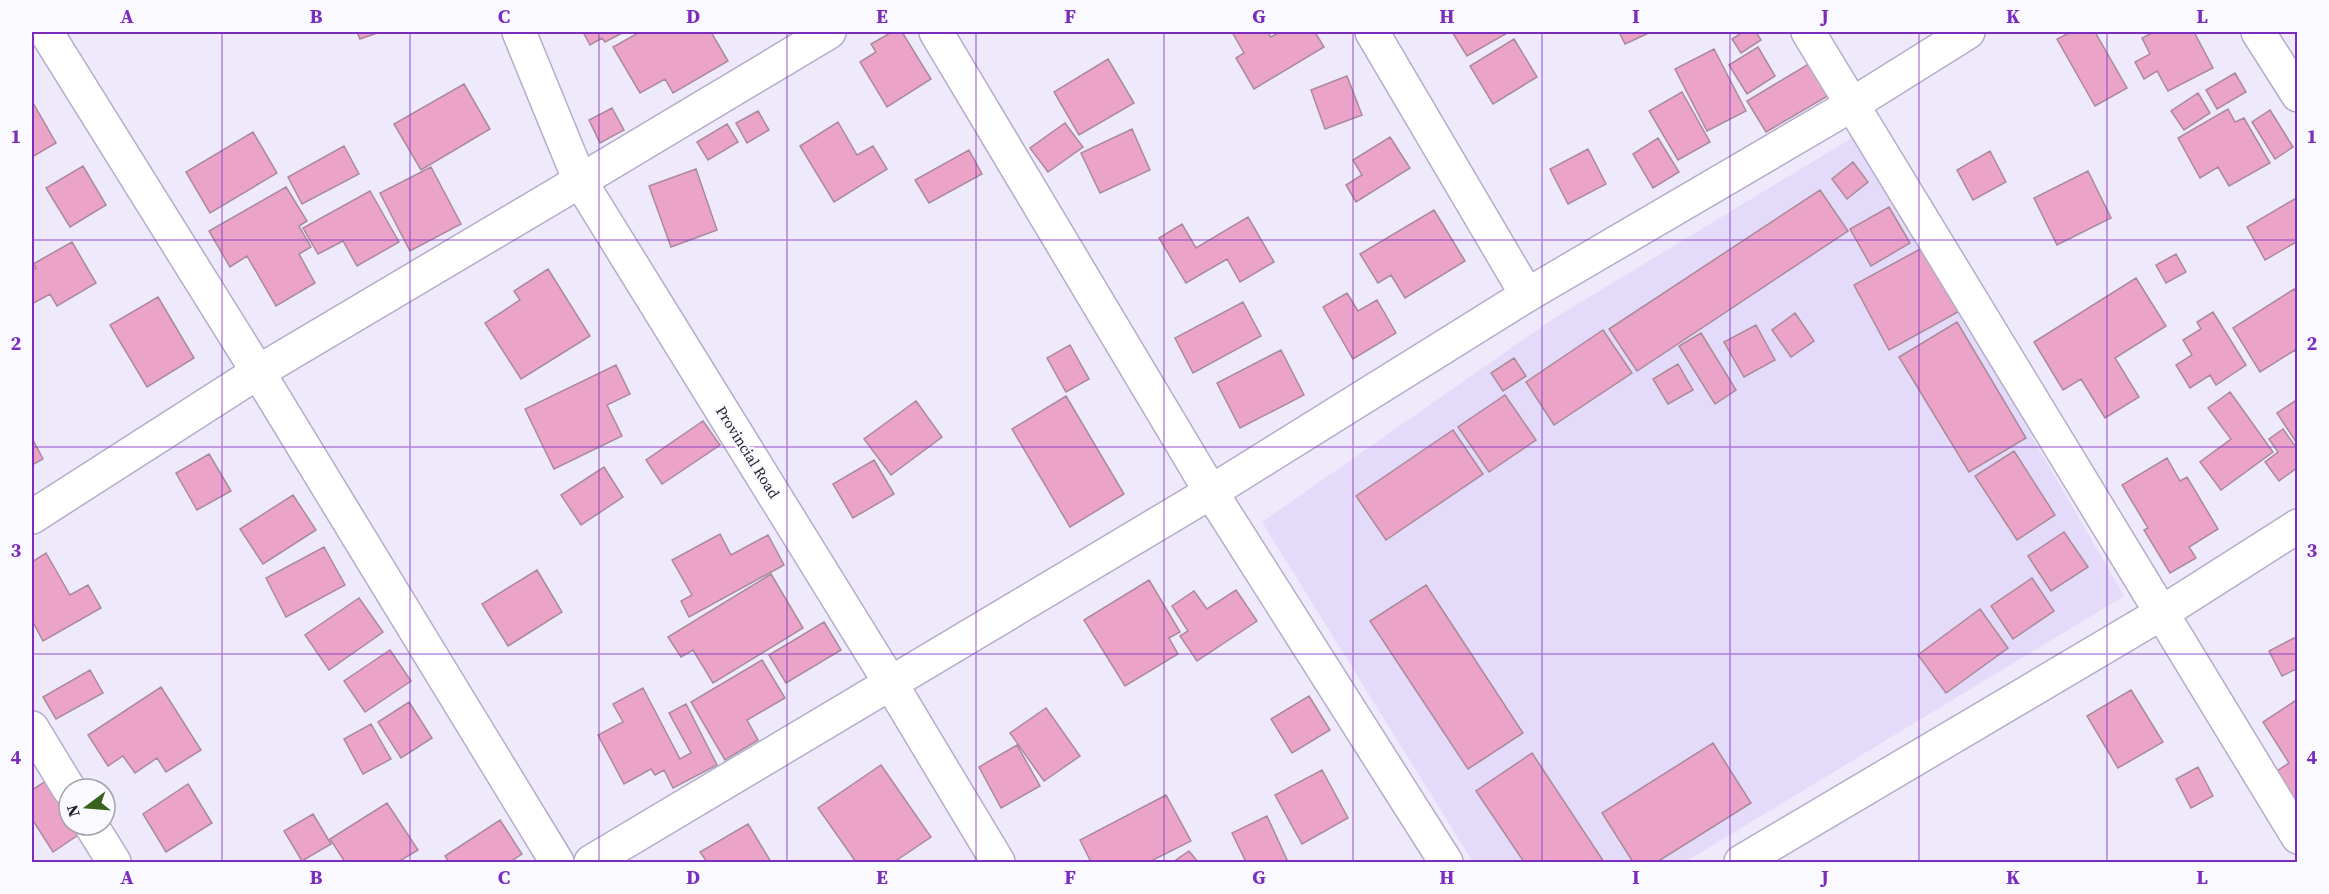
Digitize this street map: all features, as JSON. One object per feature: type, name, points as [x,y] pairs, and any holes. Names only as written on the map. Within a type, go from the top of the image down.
[{"type":"street","points":[[46,32],[258,372],[557,862]]},
{"type":"street","name":"Provincial Road","points":[[519,32],[580,182],[891,684],[998,862]]},
{"type":"street","points":[[32,517],[258,372],[829,32]]},
{"type":"street","points":[[936,32],[1211,492],[1446,862]]},
{"type":"street","points":[[1371,32],[1527,295]]},
{"type":"street","points":[[1808,32],[2160,614],[2298,837]]},
{"type":"street","points":[[591,862],[1211,492],[1527,295],[1853,104],[1968,32]]},
{"type":"street","points":[[2258,32],[2298,95]]},
{"type":"street","points":[[1741,862],[2160,614],[2298,526]]},
{"type":"street","points":[[32,728],[62,777]]},
{"type":"street","points":[[98,837],[114,862]]},
{"type":"shaded area","points":[[1857,135],[2124,596],[1685,862],[1473,862],[1262,522],[1553,319]]},
{"type":"building","points":[[357,32],[380,32],[360,39]]},
{"type":"building","points":[[583,32],[624,32],[605,42],[602,38],[590,45]]},
{"type":"building","points":[[640,32],[711,32],[728,61],[673,93],[665,79],[640,93],[613,47]]},
{"type":"building","points":[[892,32],[902,32],[931,79],[887,107],[860,62],[876,52],[871,44]]},
{"type":"building","points":[[1232,32],[1267,32],[1271,37],[1280,32],[1315,32],[1324,47],[1254,89],[1236,58],[1244,53]]},
{"type":"building","points":[[1452,32],[1509,32],[1467,56]]},
{"type":"building","points":[[1619,32],[1651,32],[1625,44]]},
{"type":"building","points":[[1743,32],[1756,32],[1761,40],[1741,53],[1732,39]]},
{"type":"building","points":[[2071,32],[2095,32],[2127,88],[2095,106],[2057,39]]},
{"type":"building","points":[[2154,32],[2194,32],[2213,68],[2168,91],[2157,71],[2144,79],[2135,62],[2150,54],[2142,38]]},
{"type":"building","points":[[1514,39],[1537,77],[1493,104],[1470,66]]},
{"type":"building","points":[[1758,47],[1775,76],[1747,94],[1729,65]]},
{"type":"building","points":[[1714,49],[1746,111],[1707,131],[1675,69]]},
{"type":"building","points":[[1108,59],[1134,103],[1079,135],[1054,92]]},
{"type":"building","points":[[1812,62],[1831,94],[1766,132],[1747,101]]},
{"type":"building","points":[[2235,73],[2246,92],[2217,109],[2206,90]]},
{"type":"building","points":[[1347,76],[1362,115],[1325,129],[1311,90]]},
{"type":"building","points":[[464,84],[490,129],[421,170],[394,124]]},
{"type":"building","points":[[1682,92],[1710,142],[1678,160],[1649,111]]},
{"type":"building","points":[[2198,93],[2210,113],[2184,130],[2171,111]]},
{"type":"building","points":[[32,101],[56,143],[32,157]]},
{"type":"building","points":[[612,108],[624,130],[600,143],[589,120]]},
{"type":"building","points":[[2228,109],[2235,122],[2244,118],[2270,163],[2229,186],[2218,167],[2200,178],[2178,138]]},
{"type":"building","points":[[2270,110],[2293,147],[2275,159],[2252,122]]},
{"type":"building","points":[[758,111],[769,130],[747,143],[736,123]]},
{"type":"building","points":[[838,122],[857,155],[873,146],[887,169],[834,202],[800,146]]},
{"type":"building","points":[[1065,123],[1083,147],[1048,172],[1030,148]]},
{"type":"building","points":[[727,124],[738,142],[708,160],[697,142]]},
{"type":"building","points":[[1132,129],[1150,170],[1100,193],[1081,153]]},
{"type":"building","points":[[253,132],[277,173],[210,213],[186,172]]},
{"type":"building","points":[[1390,137],[1410,168],[1356,202],[1346,185],[1362,175],[1353,160]]},
{"type":"building","points":[[1658,138],[1679,172],[1653,188],[1633,154]]},
{"type":"building","points":[[344,146],[359,174],[302,204],[288,177]]},
{"type":"building","points":[[1588,149],[1606,184],[1568,204],[1550,169]]},
{"type":"building","points":[[969,150],[982,174],[929,203],[915,180]]},
{"type":"building","points":[[1990,151],[2006,182],[1973,200],[1957,170]]},
{"type":"building","points":[[1853,162],[1868,182],[1847,199],[1832,179]]},
{"type":"building","points":[[83,166],[106,205],[70,227],[46,188]]},
{"type":"building","points":[[431,167],[461,224],[410,251],[380,193]]},
{"type":"building","points":[[696,169],[717,230],[671,247],[649,186]]},
{"type":"building","points":[[2088,171],[2111,218],[2057,245],[2034,198]]},
{"type":"building","points":[[286,187],[307,221],[299,226],[311,247],[299,254],[315,283],[276,306],[247,256],[230,267],[209,231]]},
{"type":"building","points":[[1820,190],[1848,231],[1637,371],[1609,329]]},
{"type":"building","points":[[370,191],[399,242],[357,266],[343,241],[318,254],[303,228]]},
{"type":"building","points":[[2298,197],[2298,241],[2265,260],[2247,227]]},
{"type":"building","points":[[1889,207],[1910,243],[1871,266],[1850,229]]},
{"type":"building","points":[[1434,210],[1465,261],[1405,298],[1391,275],[1378,283],[1360,254]]},
{"type":"building","points":[[1248,217],[1274,262],[1240,282],[1227,259],[1186,283],[1159,238],[1182,224],[1196,248]]},
{"type":"building","points":[[72,242],[96,283],[57,306],[50,294],[32,304],[32,270],[36,268],[33,264]]},
{"type":"building","points":[[1922,248],[1958,312],[1889,350],[1854,285]]},
{"type":"building","points":[[2176,254],[2186,272],[2166,283],[2156,265]]},
{"type":"building","points":[[548,269],[590,336],[521,379],[485,323],[520,300],[514,291]]},
{"type":"building","points":[[2136,278],[2166,326],[2115,358],[2139,397],[2105,418],[2081,379],[2063,390],[2034,342]]},
{"type":"building","points":[[2294,289],[2298,294],[2298,354],[2295,350],[2260,372],[2233,328]]},
{"type":"building","points":[[1347,293],[1358,311],[1377,300],[1396,333],[1353,359],[1323,307]]},
{"type":"building","points":[[158,297],[194,358],[147,387],[110,325]]},
{"type":"building","points":[[1243,302],[1261,336],[1193,373],[1175,338]]},
{"type":"building","points":[[2213,312],[2246,365],[2216,385],[2210,375],[2190,388],[2176,365],[2192,355],[2183,340],[2201,329],[2197,322]]},
{"type":"building","points":[[1795,313],[1814,341],[1791,357],[1772,330]]},
{"type":"building","points":[[1957,322],[2026,438],[1969,472],[1899,357]]},
{"type":"building","points":[[1756,325],[1775,360],[1744,377],[1724,342]]},
{"type":"building","points":[[1603,330],[1632,373],[1554,425],[1526,382]]},
{"type":"building","points":[[1701,333],[1736,390],[1715,404],[1679,346]]},
{"type":"building","points":[[1070,345],[1089,379],[1066,392],[1047,358]]},
{"type":"building","points":[[1281,350],[1304,395],[1240,428],[1217,383]]},
{"type":"building","points":[[1514,358],[1526,376],[1503,391],[1491,373]]},
{"type":"building","points":[[1678,364],[1693,390],[1668,404],[1653,379]]},
{"type":"building","points":[[616,365],[630,394],[607,405],[622,436],[554,469],[525,409]]},
{"type":"building","points":[[2230,392],[2273,452],[2221,490],[2200,462],[2231,439],[2208,408]]},
{"type":"building","points":[[1505,395],[1536,440],[1489,472],[1458,427]]},
{"type":"building","points":[[1066,396],[1124,494],[1070,527],[1012,429]]},
{"type":"building","points":[[2298,399],[2298,445],[2277,413]]},
{"type":"building","points":[[916,401],[942,437],[891,475],[864,439]]},
{"type":"building","points":[[703,421],[720,445],[662,484],[646,460]]},
{"type":"building","points":[[2283,429],[2298,450],[2298,467],[2279,481],[2265,462],[2278,452],[2269,439]]},
{"type":"building","points":[[1453,430],[1483,474],[1386,540],[1356,496]]},
{"type":"building","points":[[32,438],[43,459],[32,465]]},
{"type":"building","points":[[2014,451],[2055,515],[2017,540],[1975,476]]},
{"type":"building","points":[[209,454],[231,491],[197,510],[176,473]]},
{"type":"building","points":[[2167,458],[2180,481],[2187,477],[2218,529],[2189,547],[2196,558],[2170,573],[2144,530],[2148,528],[2122,485]]},
{"type":"building","points":[[874,460],[894,494],[853,518],[833,484]]},
{"type":"building","points":[[604,467],[623,497],[581,525],[561,495]]},
{"type":"building","points":[[293,495],[316,530],[263,564],[240,529]]},
{"type":"building","points":[[2064,532],[2088,567],[2051,591],[2028,556]]},
{"type":"building","points":[[720,534],[731,555],[768,535],[784,565],[689,617],[681,601],[692,595],[672,560]]},
{"type":"building","points":[[324,547],[345,585],[286,617],[266,578]]},
{"type":"building","points":[[46,553],[70,595],[88,585],[101,608],[43,641],[32,620],[32,562]]},
{"type":"building","points":[[537,570],[562,612],[508,646],[482,604]]},
{"type":"building","points":[[771,574],[803,628],[713,683],[693,650],[681,657],[668,637]]},
{"type":"building","points":[[2032,578],[2054,611],[2013,639],[1991,606]]},
{"type":"building","points":[[1149,580],[1180,632],[1169,638],[1178,654],[1125,686],[1084,620]]},
{"type":"building","points":[[1426,585],[1523,733],[1468,769],[1370,621]]},
{"type":"building","points":[[1236,590],[1257,621],[1197,661],[1180,636],[1188,631],[1172,606],[1194,591],[1207,609]]},
{"type":"building","points":[[359,598],[383,632],[329,670],[305,635]]},
{"type":"building","points":[[1980,609],[2008,648],[1946,693],[1918,655]]},
{"type":"building","points":[[824,622],[841,650],[786,683],[769,655]]},
{"type":"building","points":[[2298,636],[2298,668],[2282,676],[2269,651]]},
{"type":"building","points":[[390,650],[411,681],[365,712],[344,681]]},
{"type":"building","points":[[762,660],[785,698],[747,720],[758,740],[725,760],[691,702]]},
{"type":"building","points":[[90,670],[103,693],[56,719],[43,697]]},
{"type":"building","points":[[161,687],[201,750],[166,772],[157,758],[135,773],[123,756],[108,766],[88,735]]},
{"type":"building","points":[[643,688],[680,759],[691,753],[669,713],[686,704],[717,765],[673,788],[664,770],[655,775],[651,769],[624,784],[598,735],[623,722],[613,704]]},
{"type":"building","points":[[2131,690],[2163,742],[2118,768],[2087,716]]},
{"type":"building","points":[[1309,696],[1330,730],[1292,753],[1271,719]]},
{"type":"building","points":[[2298,699],[2298,821],[2268,777],[2289,763],[2263,722]]},
{"type":"building","points":[[409,702],[432,738],[401,758],[378,722]]},
{"type":"building","points":[[1046,708],[1080,756],[1044,781],[1010,733]]},
{"type":"building","points":[[371,724],[391,759],[363,774],[344,739]]},
{"type":"building","points":[[1713,743],[1751,803],[1657,862],[1633,862],[1602,813]]},
{"type":"building","points":[[1017,745],[1040,786],[1001,808],[979,767]]},
{"type":"building","points":[[1532,753],[1604,862],[1524,862],[1476,791]]},
{"type":"building","points":[[881,765],[931,837],[894,862],[856,862],[818,808]]},
{"type":"building","points":[[2198,767],[2213,796],[2191,808],[2176,779]]},
{"type":"building","points":[[1322,770],[1348,818],[1302,844],[1275,795]]},
{"type":"building","points":[[46,781],[57,798],[57,837],[75,837],[53,852],[32,819],[32,790]]},
{"type":"building","points":[[188,784],[212,823],[166,852],[143,814]]},
{"type":"building","points":[[1166,795],[1191,841],[1149,862],[1091,862],[1080,840]]},
{"type":"building","points":[[387,803],[418,850],[398,862],[345,862],[330,839]]},
{"type":"building","points":[[313,814],[331,844],[302,861],[284,831]]},
{"type":"building","points":[[1267,816],[1288,862],[1246,862],[1232,833]]},
{"type":"building","points":[[500,820],[522,854],[510,862],[449,862],[445,856]]},
{"type":"building","points":[[748,824],[771,862],[707,862],[700,852]]},
{"type":"building","points":[[1189,851],[1198,862],[1173,862]]}]
